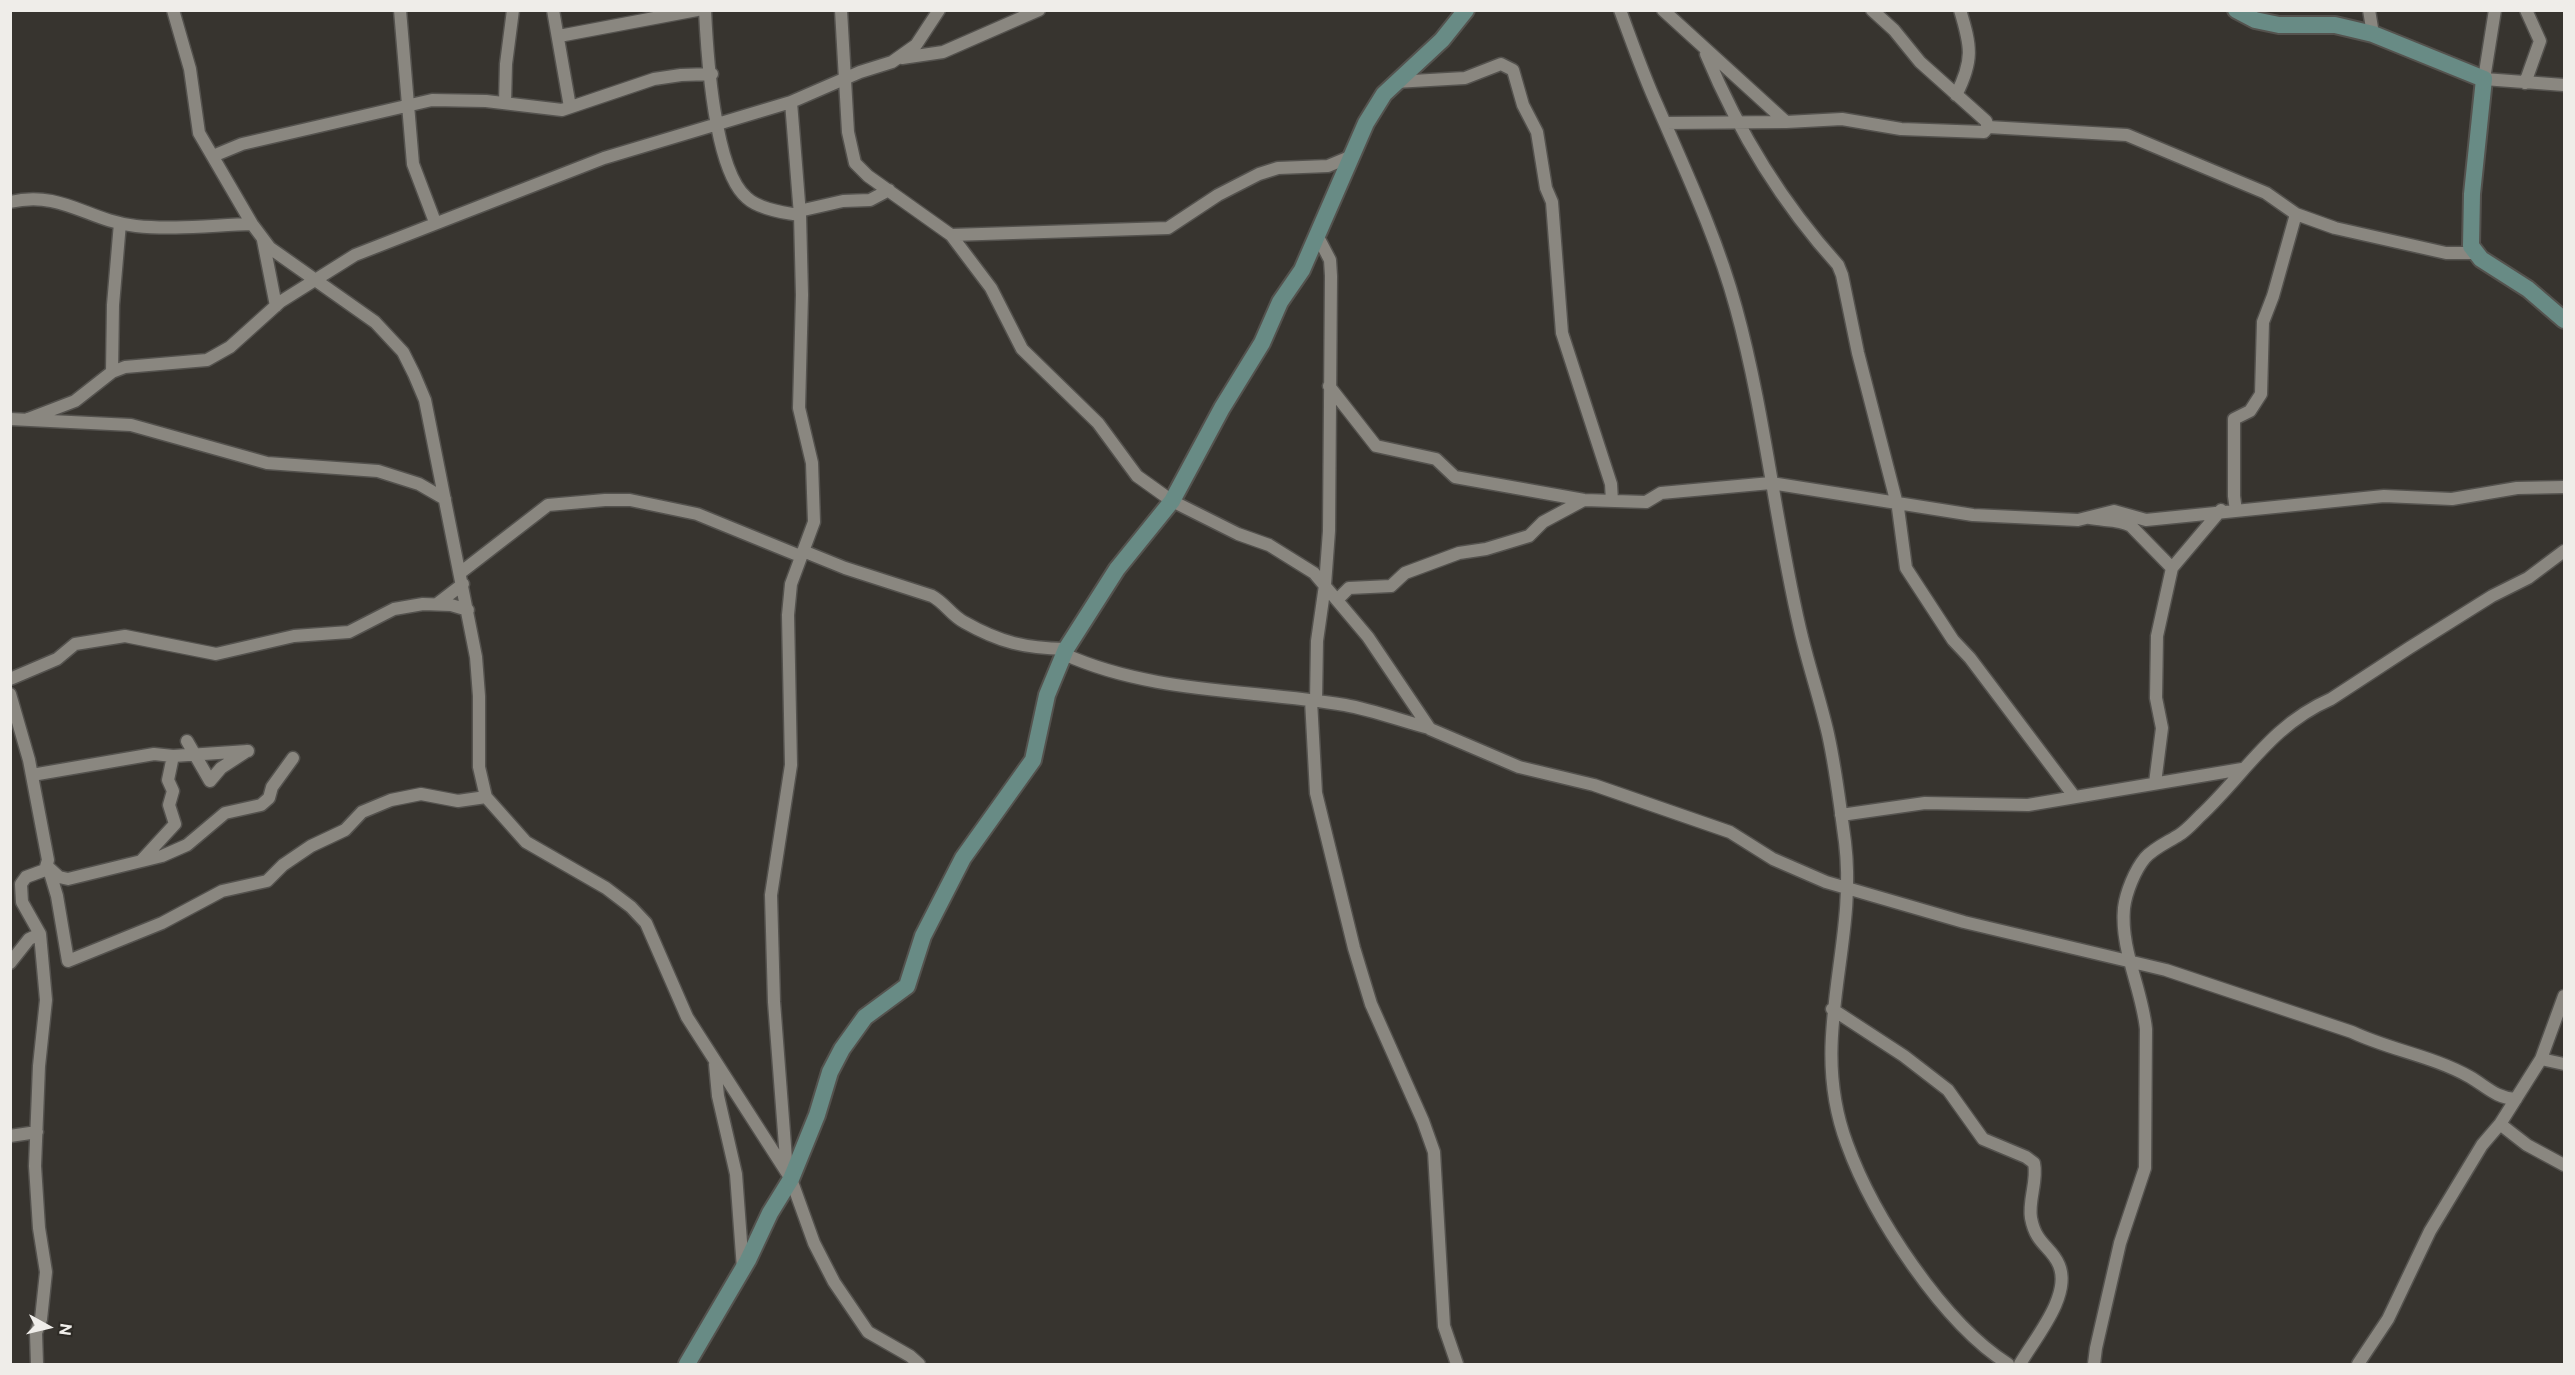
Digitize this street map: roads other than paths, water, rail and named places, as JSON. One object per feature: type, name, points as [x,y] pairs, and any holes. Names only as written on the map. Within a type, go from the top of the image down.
[{"type":"street","points":[[173,10],[190,69],[199,133],[252,224],[262,239],[375,322],[403,352],[425,400],[468,610],[479,696],[479,767],[486,797],[526,842],[606,888],[639,914],[646,923],[687,1017],[789,1177],[814,1243],[859,1321],[868,1332],[910,1356],[919,1365]]},
{"type":"street","points":[[400,10],[413,164],[435,222]]},
{"type":"street","points":[[505,103],[506,64],[513,10]]},
{"type":"street","points":[[554,10],[570,107]]},
{"type":"street","points":[[559,36],[697,10]]},
{"type":"street","points":[[705,10],[716,124],[729,170],[748,199],[783,213],[800,213],[843,201],[870,200],[889,190]]},
{"type":"street","points":[[841,10],[848,132],[855,163],[951,235],[991,288],[1022,349],[1098,423],[1137,476],[1172,501],[1292,557],[1325,585],[1368,637],[1430,729]]},
{"type":"street","points":[[899,58],[916,45],[939,10]]},
{"type":"street","points":[[28,419],[75,401],[112,372],[125,367],[207,360],[230,347],[276,306],[355,255],[435,222],[604,158],[791,102],[899,58],[943,52],[1039,10]]},
{"type":"street","points":[[687,1365],[743,1269],[789,1177],[817,1115],[830,1072],[847,1040],[865,1017],[907,986],[922,936],[957,867],[1033,760],[1047,695],[1065,651],[1117,569],[1172,501],[1222,408],[1262,343],[1280,302],[1302,270],[1365,123],[1383,94],[1428,54],[1466,10]]},
{"type":"street","points":[[1620,10],[1712,236],[1737,310],[1756,396],[1800,630],[1828,736],[1841,815],[1849,888],[1832,1009],[1830,1050],[1832,1080],[1846,1143],[1863,1181],[1895,1239],[1948,1312],[1994,1360],[2008,1365]]},
{"type":"street","points":[[1663,10],[1704,50],[1786,122]]},
{"type":"street","points":[[1872,10],[1894,30],[1920,63],[1986,121],[1988,127]]},
{"type":"street","points":[[1956,95],[1964,80],[1971,47],[1960,10]]},
{"type":"street","points":[[2236,10],[2301,27],[2335,26],[2373,34],[2484,79],[2565,85]]},
{"type":"street","points":[[2369,10],[2373,34]]},
{"type":"street","points":[[2474,253],[2469,240],[2484,79],[2495,10]]},
{"type":"street","points":[[2525,83],[2540,41],[2526,10]]},
{"type":"street","points":[[1704,50],[1754,154],[1794,214],[1838,265],[1896,501],[1904,560],[1910,575],[1953,640],[1970,658],[2074,796]]},
{"type":"street","points":[[1395,82],[1465,78],[1502,64],[1513,70],[1522,105],[1537,132],[1546,188],[1552,202],[1562,333],[1611,484],[1612,501]]},
{"type":"street","points":[[213,156],[254,141],[446,99],[549,109],[570,107],[654,79],[712,74]]},
{"type":"street","points":[[789,1177],[771,915],[773,877],[791,765],[788,615],[791,584],[814,522],[812,463],[799,408],[798,385],[802,346],[800,213],[791,102]]},
{"type":"street","points":[[1665,123],[1738,124],[1842,119],[1901,129],[1984,132],[1988,127]]},
{"type":"street","points":[[1988,127],[2127,135],[2266,193],[2296,214],[2335,228],[2446,253],[2474,253],[2528,289],[2565,320]]},
{"type":"street","points":[[951,235],[1168,228],[1218,195],[1258,174],[1278,168],[1329,166],[1353,155]]},
{"type":"street","points":[[10,202],[44,198],[120,223],[169,226],[252,224]]},
{"type":"street","points":[[2236,511],[2234,495],[2235,420],[2250,411],[2261,394],[2263,322],[2273,296],[2296,214]]},
{"type":"street","points":[[112,372],[120,223]]},
{"type":"street","points":[[1317,235],[1330,260],[1329,531],[1325,585],[1317,641],[1314,700],[1316,793],[1354,948],[1371,1004],[1424,1121],[1434,1152],[1444,1326],[1456,1365]]},
{"type":"street","points":[[262,239],[276,306]]},
{"type":"street","points":[[1329,386],[1377,446],[1436,459],[1455,477],[1584,500],[1646,502],[1661,493],[1771,483],[1973,515],[2078,520],[2114,511],[2131,521],[2172,568]]},
{"type":"street","points":[[10,420],[28,419],[80,425],[131,425],[267,463],[378,471],[419,484],[445,499]]},
{"type":"street","points":[[2131,521],[2384,496],[2452,499],[2517,489],[2565,487]]},
{"type":"street","points":[[2155,783],[2162,728],[2156,698],[2157,636],[2172,568],[2234,495]]},
{"type":"street","points":[[437,604],[461,579],[548,505],[630,500],[697,514],[802,553],[932,596],[942,601],[963,622],[1013,645],[1065,651],[1116,674],[1186,686],[1348,705],[1430,729],[1519,767],[1594,785],[1730,832],[1773,859],[1826,882],[1964,922],[2166,970],[2352,1032],[2377,1043],[2425,1056],[2473,1079],[2492,1093],[2516,1099]]},
{"type":"street","points":[[1337,600],[1349,588],[1391,586],[1405,573],[1459,553],[1486,549],[1529,536],[1543,522],[1584,500]]},
{"type":"street","points":[[2094,1365],[2120,1243],[2145,1168],[2146,1029],[2144,1006],[2130,961],[2124,906],[2137,871],[2152,852],[2182,833],[2203,814],[2242,769],[2288,723],[2308,709],[2331,699],[2418,642],[2536,573],[2565,551]]},
{"type":"street","points":[[10,679],[57,659],[70,646],[112,637],[125,636],[216,654],[294,636],[349,632],[394,609],[437,604],[468,610]]},
{"type":"street","points":[[10,694],[32,775],[68,961],[162,923],[222,891],[267,880],[283,865],[311,846],[345,830],[362,812],[391,800],[422,794],[458,801],[486,797]]},
{"type":"street","points":[[32,775],[154,754],[173,756],[195,754],[187,741]]},
{"type":"street","points":[[141,861],[175,824],[169,805],[173,791],[168,780],[173,756]]},
{"type":"street","points":[[48,866],[59,877],[68,879],[162,856],[187,845],[225,813],[261,805],[269,798],[272,787],[293,758]]},
{"type":"street","points":[[1841,815],[1925,803],[2013,806],[2242,769]]},
{"type":"street","points":[[37,1365],[36,1333],[41,1319],[46,1272],[35,1166],[40,1047],[46,1018],[40,934],[22,902],[16,881],[37,874],[48,866]]},
{"type":"street","points":[[10,963],[29,939],[40,934]]},
{"type":"street","points":[[2358,1365],[2388,1318],[2430,1231],[2482,1145],[2502,1121],[2541,1059],[2565,996]]},
{"type":"street","points":[[1832,1009],[1904,1056],[1948,1090],[1983,1139],[2026,1157],[2034,1163],[2031,1215],[2037,1238],[2058,1263],[2060,1286],[2053,1312],[2020,1365]]},
{"type":"street","points":[[2541,1059],[2565,1064]]},
{"type":"street","points":[[715,1063],[718,1096],[736,1174],[743,1269]]},
{"type":"street","points":[[2492,1093],[2502,1121],[2527,1145],[2565,1165]]},
{"type":"street","points":[[10,1136],[38,1132]]}]
